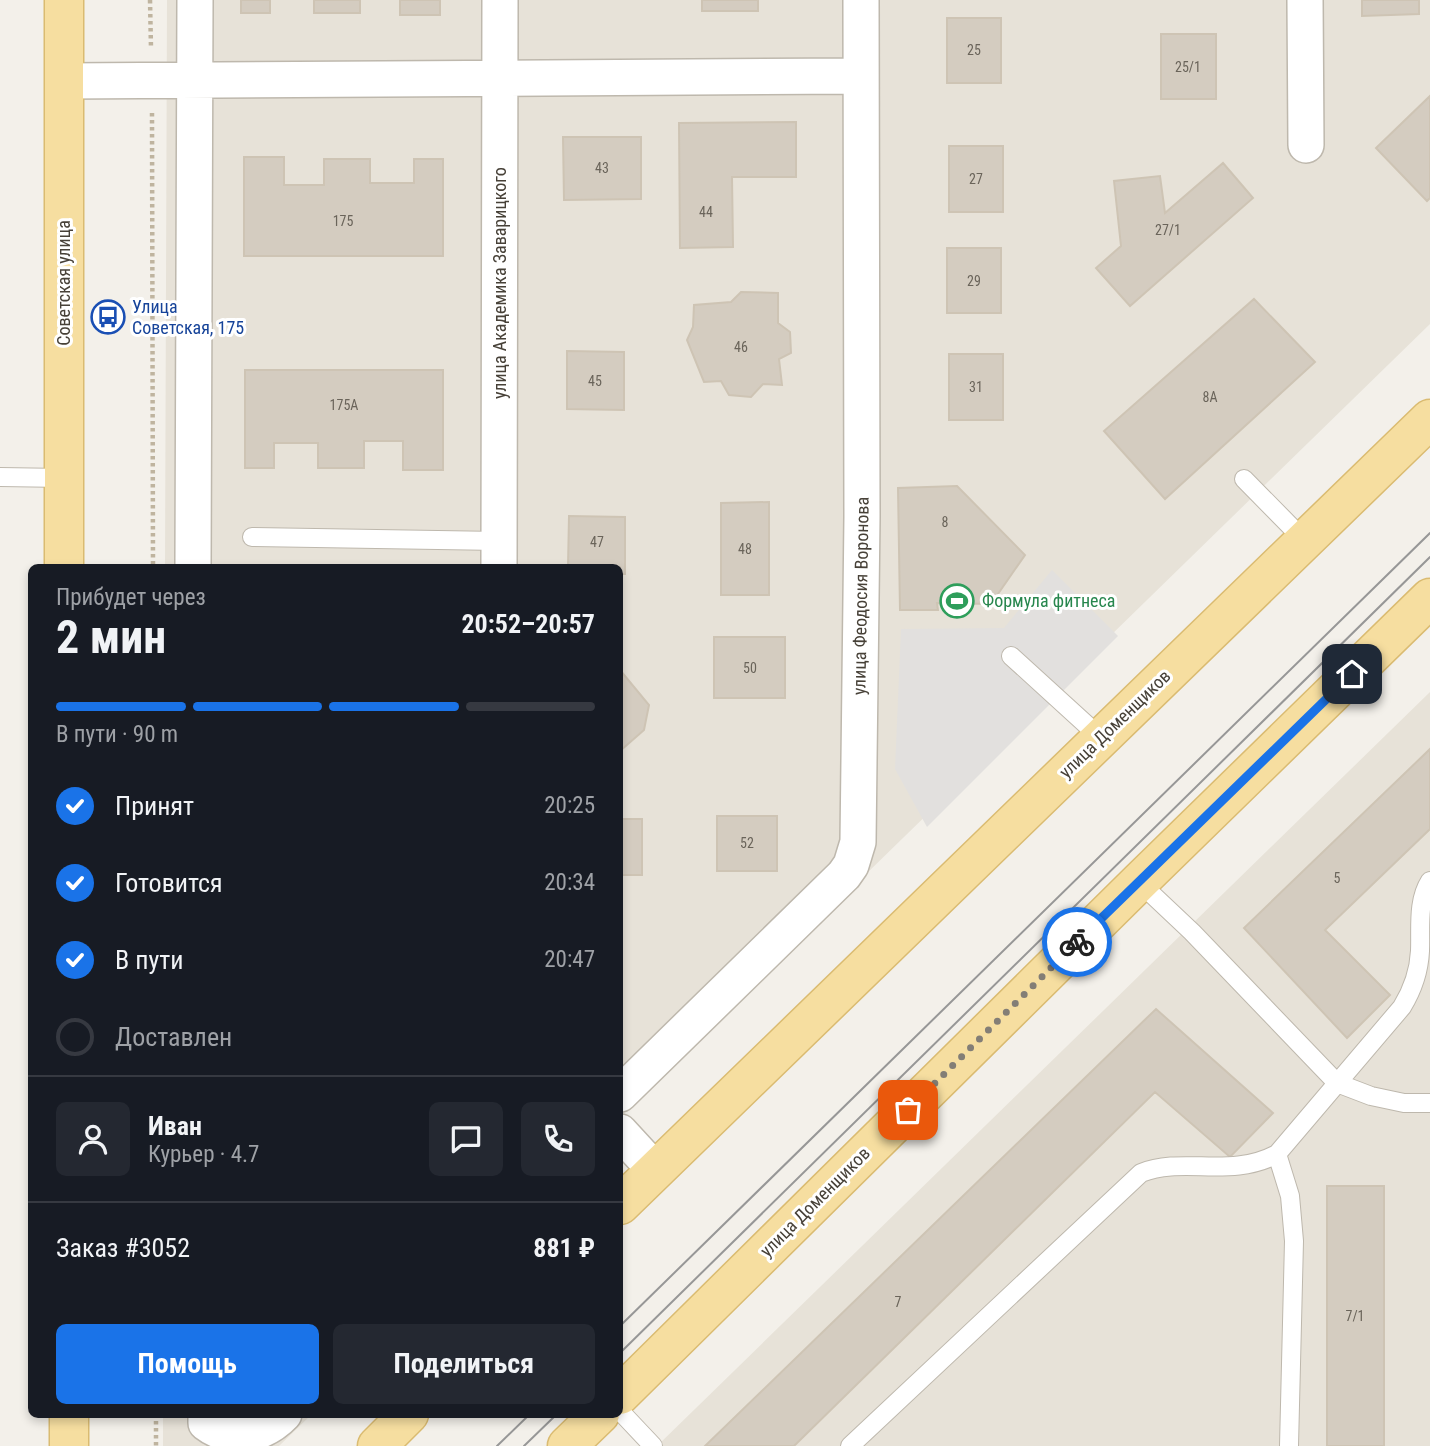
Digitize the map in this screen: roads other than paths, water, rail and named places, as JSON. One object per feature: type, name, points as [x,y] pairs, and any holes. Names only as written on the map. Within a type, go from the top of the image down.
[{"type":"main road","name":"Советская улица","points":[[64,0],[64,564]]},
{"type":"main road","name":"улица Доменщиков","points":[[623,1202],[1430,419]]},
{"type":"main road","name":"улица Доменщиков","points":[[623,1392],[1430,598]]},
{"type":"main road","points":[[69,1418],[69,1446]]},
{"type":"main road","points":[[377,1446],[405,1418]]},
{"type":"main road","points":[[567,1446],[596,1418]]},
{"type":"street","points":[[193,564],[195,0]]},
{"type":"street","name":"улица Академика Заварицкого","points":[[499,554],[500,0]]},
{"type":"street","name":"улица Феодосия Воронова","points":[[623,1091],[844,875],[856,854],[863,517],[862,0]]},
{"type":"street","points":[[1305,0],[1306,145]]},
{"type":"street","points":[[65,81],[861,76]]},
{"type":"street","points":[[623,1135],[655,1170]]},
{"type":"street","points":[[206,1418],[206,1423],[219,1433],[237,1436],[256,1431],[280,1418]]},
{"type":"lane","points":[[0,477],[64,478]]},
{"type":"lane","points":[[1244,479],[1304,540]]},
{"type":"lane","points":[[252,537],[499,554]]},
{"type":"lane","points":[[1011,656],[1101,738]]},
{"type":"lane","points":[[850,1446],[1141,1173],[1161,1168],[1241,1167],[1261,1163],[1277,1154],[1411,993],[1425,953],[1422,897],[1430,881]]},
{"type":"lane","points":[[1139,882],[1192,932],[1337,1083],[1371,1096],[1404,1103],[1430,1103]]},
{"type":"lane","points":[[1277,1154],[1290,1196],[1294,1241],[1289,1446]]},
{"type":"lane","points":[[623,1414],[653,1446]]},
{"type":"tram line","points":[[623,1323],[1430,533]]},
{"type":"tram line","points":[[623,1350],[1430,557]]},
{"type":"tram line","points":[[497,1446],[526,1418]]},
{"type":"tram line","points":[[524,1446],[553,1418]]},
{"type":"place","name":"Улица Советская, 175","points":[[108,317]]},
{"type":"place","name":"Формула фитнеса","points":[[957,601]]}]
